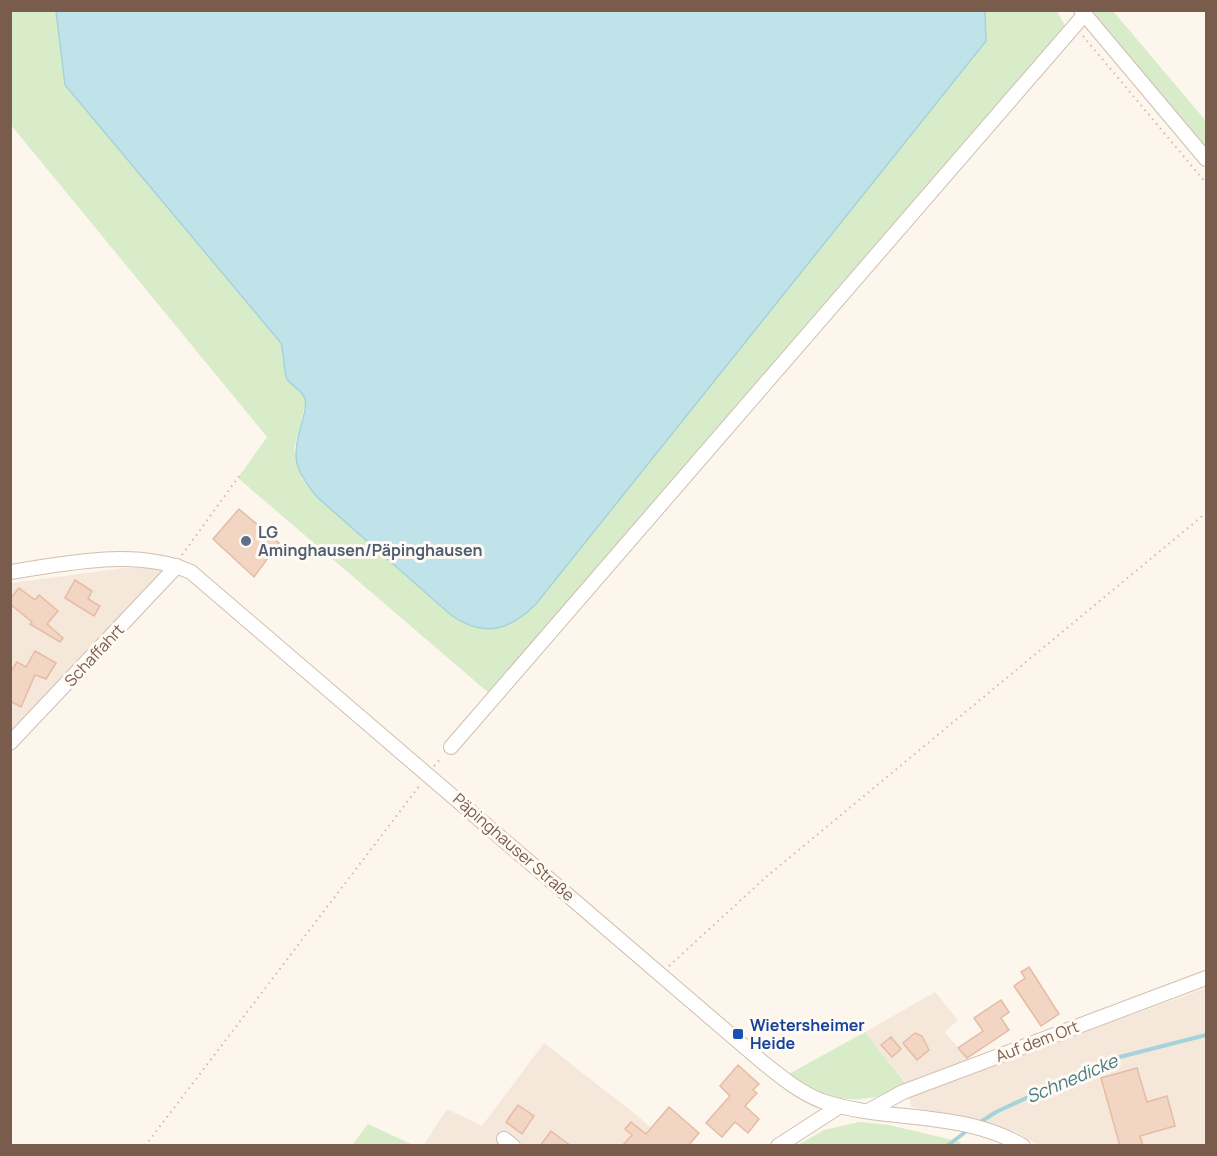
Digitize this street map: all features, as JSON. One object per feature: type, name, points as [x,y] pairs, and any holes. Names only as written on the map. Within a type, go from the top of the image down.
[{"type":"street","points":[[451,747],[1080,17],[1206,159]]},
{"type":"street","name":"Päpinghauser Straße","points":[[10,572],[68,563],[148,560],[177,566],[192,572],[779,1076],[820,1100],[840,1106],[944,1119],[987,1130],[1023,1146]]},
{"type":"street","name":"Schaffahrt","points":[[10,743],[177,566]]},
{"type":"street","name":"Auf dem Ort","points":[[870,1110],[903,1092],[1206,978]]},
{"type":"street","points":[[778,1146],[840,1106]]},
{"type":"path","points":[[1080,17],[1206,183]]},
{"type":"path","points":[[177,566],[242,472]]},
{"type":"path","points":[[661,974],[766,877],[1206,513]]},
{"type":"path","points":[[145,1146],[428,773],[451,747]]},
{"type":"shaded area","points":[[125,568],[154,568],[176,576],[11,751],[11,583]]},
{"type":"shaded area","points":[[1206,988],[1206,1145],[1038,1145],[1018,1133],[988,1124],[911,1107],[909,1098],[912,1094],[909,1086],[865,1032],[935,992],[958,1020],[945,1032],[977,1071]]},
{"type":"shaded area","points":[[544,1043],[639,1117],[670,1145],[423,1146],[447,1109],[482,1126]]},
{"type":"green space","points":[[10,11],[56,11],[65,85],[281,343],[286,357],[284,372],[302,391],[306,401],[294,449],[302,479],[317,497],[451,615],[474,627],[485,629],[506,625],[536,604],[986,41],[985,11],[1057,11],[1064,24],[1063,31],[490,694],[238,478],[267,437],[11,125]]},
{"type":"green space","points":[[1089,11],[1113,11],[1206,121],[1206,150]]},
{"type":"green space","points":[[865,1032],[908,1086],[875,1097],[846,1099],[818,1091],[787,1075]]},
{"type":"green space","points":[[859,1122],[889,1125],[961,1142],[958,1146],[798,1145],[824,1130]]},
{"type":"green space","points":[[368,1124],[413,1145],[352,1145]]},
{"type":"water","points":[[56,11],[985,11],[986,41],[536,604],[506,625],[485,629],[474,627],[451,615],[317,497],[309,487],[299,470],[296,454],[306,405],[305,399],[286,377],[281,343],[65,85]]},
{"type":"building","name":"LG Aminghausen/Päpinghausen","points":[[239,509],[279,543],[254,577],[213,539]]},
{"type":"building","points":[[75,580],[92,591],[88,599],[100,606],[94,616],[65,598]]},
{"type":"building","points":[[19,588],[35,600],[39,595],[58,611],[47,624],[63,638],[60,642],[30,624],[32,622],[10,604],[10,599]]},
{"type":"building","points":[[35,651],[56,663],[46,679],[35,675],[21,707],[10,701],[10,673],[17,662],[26,667]]},
{"type":"building","points":[[1029,967],[1059,1014],[1041,1026],[1014,986],[1025,978],[1021,972]]},
{"type":"building","points":[[1001,1000],[1009,1012],[1001,1018],[1009,1030],[967,1058],[958,1048],[983,1031],[974,1018]]},
{"type":"building","points":[[915,1033],[922,1036],[929,1050],[917,1060],[903,1043]]},
{"type":"building","points":[[891,1037],[901,1049],[892,1057],[881,1045]]},
{"type":"building","points":[[738,1065],[759,1084],[753,1090],[757,1093],[745,1106],[759,1119],[748,1133],[735,1122],[722,1137],[706,1123],[730,1096],[720,1086]]},
{"type":"building","points":[[1137,1068],[1147,1102],[1167,1096],[1175,1126],[1140,1136],[1143,1146],[1120,1146],[1101,1078]]},
{"type":"building","points":[[518,1105],[534,1116],[522,1134],[506,1122]]},
{"type":"building","points":[[669,1107],[699,1133],[688,1146],[622,1146],[632,1135],[625,1129],[631,1122],[646,1134]]},
{"type":"building","points":[[551,1131],[571,1146],[540,1146]]},
{"type":"waterway","name":"Schnedicke","points":[[979,1123],[996,1112],[1108,1060],[1206,1035]]},
{"type":"waterway","name":"Schnedicke","points":[[947,1146],[968,1130]]},
{"type":"place","name":"LG Aminghausen/Päpinghausen","points":[[246,541]]},
{"type":"place","name":"Wietersheimer Heide","points":[[738,1034]]}]
